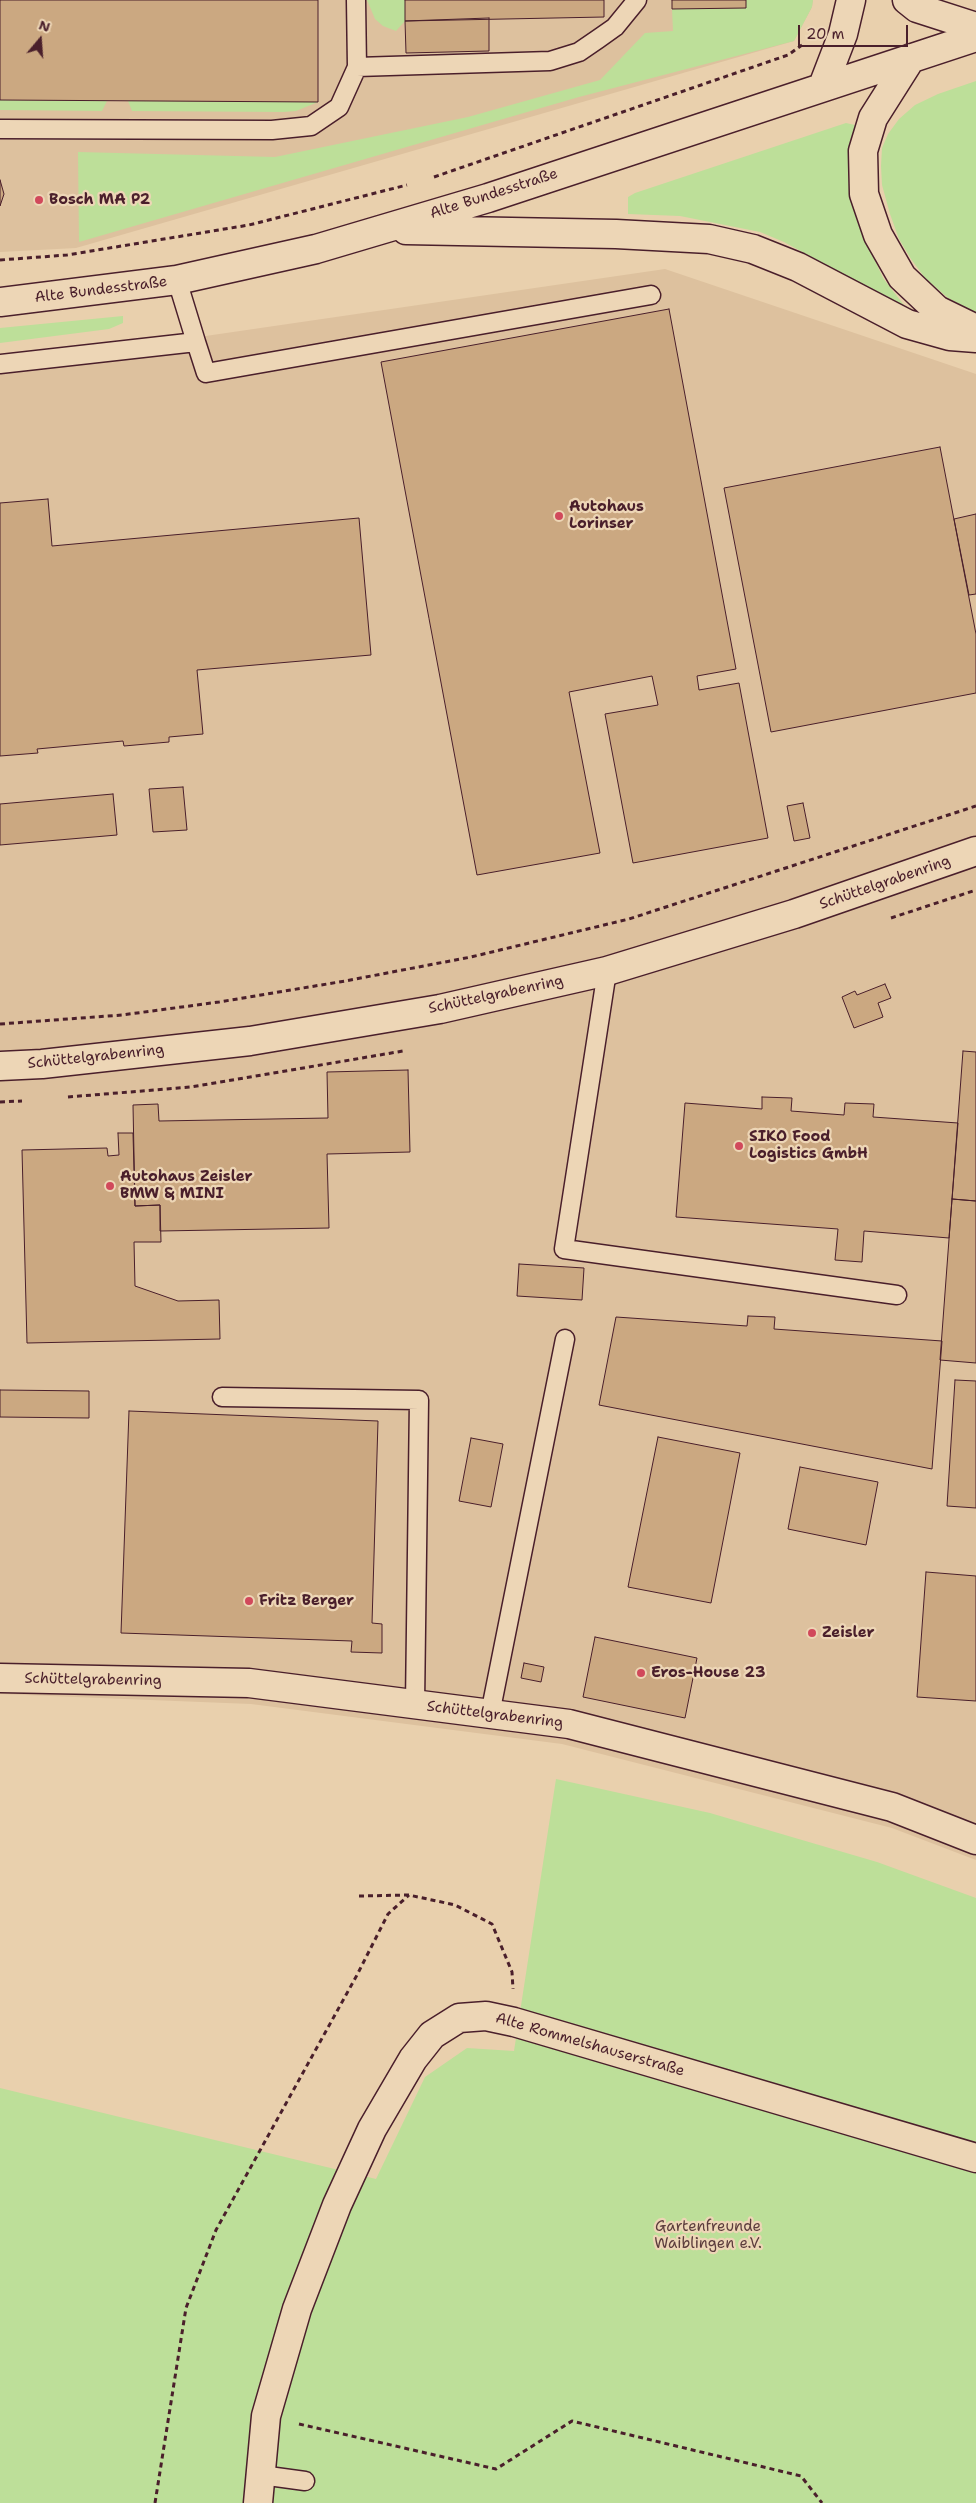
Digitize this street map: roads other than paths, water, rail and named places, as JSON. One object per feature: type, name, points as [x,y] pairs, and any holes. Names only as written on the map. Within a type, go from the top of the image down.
[{"type":"street","points":[[823,86],[843,34],[851,0]]},
{"type":"street","points":[[907,0],[917,8],[976,27]]},
{"type":"street","name":"Alte Bundesstraße","points":[[0,302],[177,280],[268,261],[488,198],[976,37]]},
{"type":"street","points":[[911,58],[873,118],[863,151],[864,194],[878,235],[902,277],[937,310],[976,329]]},
{"type":"street","points":[[380,230],[616,234],[709,239],[753,249],[798,267],[907,324],[950,336],[976,338]]},
{"type":"street","name":"Schüttelgrabenring","points":[[0,1066],[42,1064],[250,1041],[440,1009],[607,971],[794,914],[976,851]]},
{"type":"street","name":"Schüttelgrabenring","points":[[0,1678],[249,1682],[569,1724],[882,1805],[976,1840]]},
{"type":"street","name":"Alte Rommelshauserstraße","points":[[258,2503],[266,2416],[297,2309],[338,2205],[372,2129],[413,2059],[432,2035],[459,2018],[486,2016],[514,2022],[976,2158]]},
{"type":"lane","points":[[0,129],[272,130],[311,126],[339,108],[357,67],[356,0]]},
{"type":"lane","points":[[357,67],[550,61],[579,52],[604,35],[615,27],[637,0]]},
{"type":"lane","points":[[177,280],[206,373],[651,295]]},
{"type":"lane","points":[[0,364],[196,342]]},
{"type":"lane","points":[[607,971],[564,1249],[897,1295]]},
{"type":"lane","points":[[490,1714],[566,1339]]},
{"type":"lane","points":[[222,1398],[419,1400],[415,1704]]},
{"type":"lane","points":[[261,2475],[305,2481]]},
{"type":"place","name":"Bosch MA P2","points":[[39,200]]},
{"type":"place","name":"Autohaus Lorinser","points":[[559,516]]},
{"type":"place","name":"SIKO Food Logistics GmbH","points":[[739,1146]]},
{"type":"place","name":"Autohaus Zeisler BMW & MINI","points":[[110,1186]]},
{"type":"place","name":"Fritz Berger","points":[[249,1601]]},
{"type":"place","name":"Zeisler","points":[[812,1633]]},
{"type":"place","name":"Eros-House 23","points":[[641,1673]]},
{"type":"park label","name":"Gartenfreunde Waiblingen e.V.","points":[[708,2236]]}]
